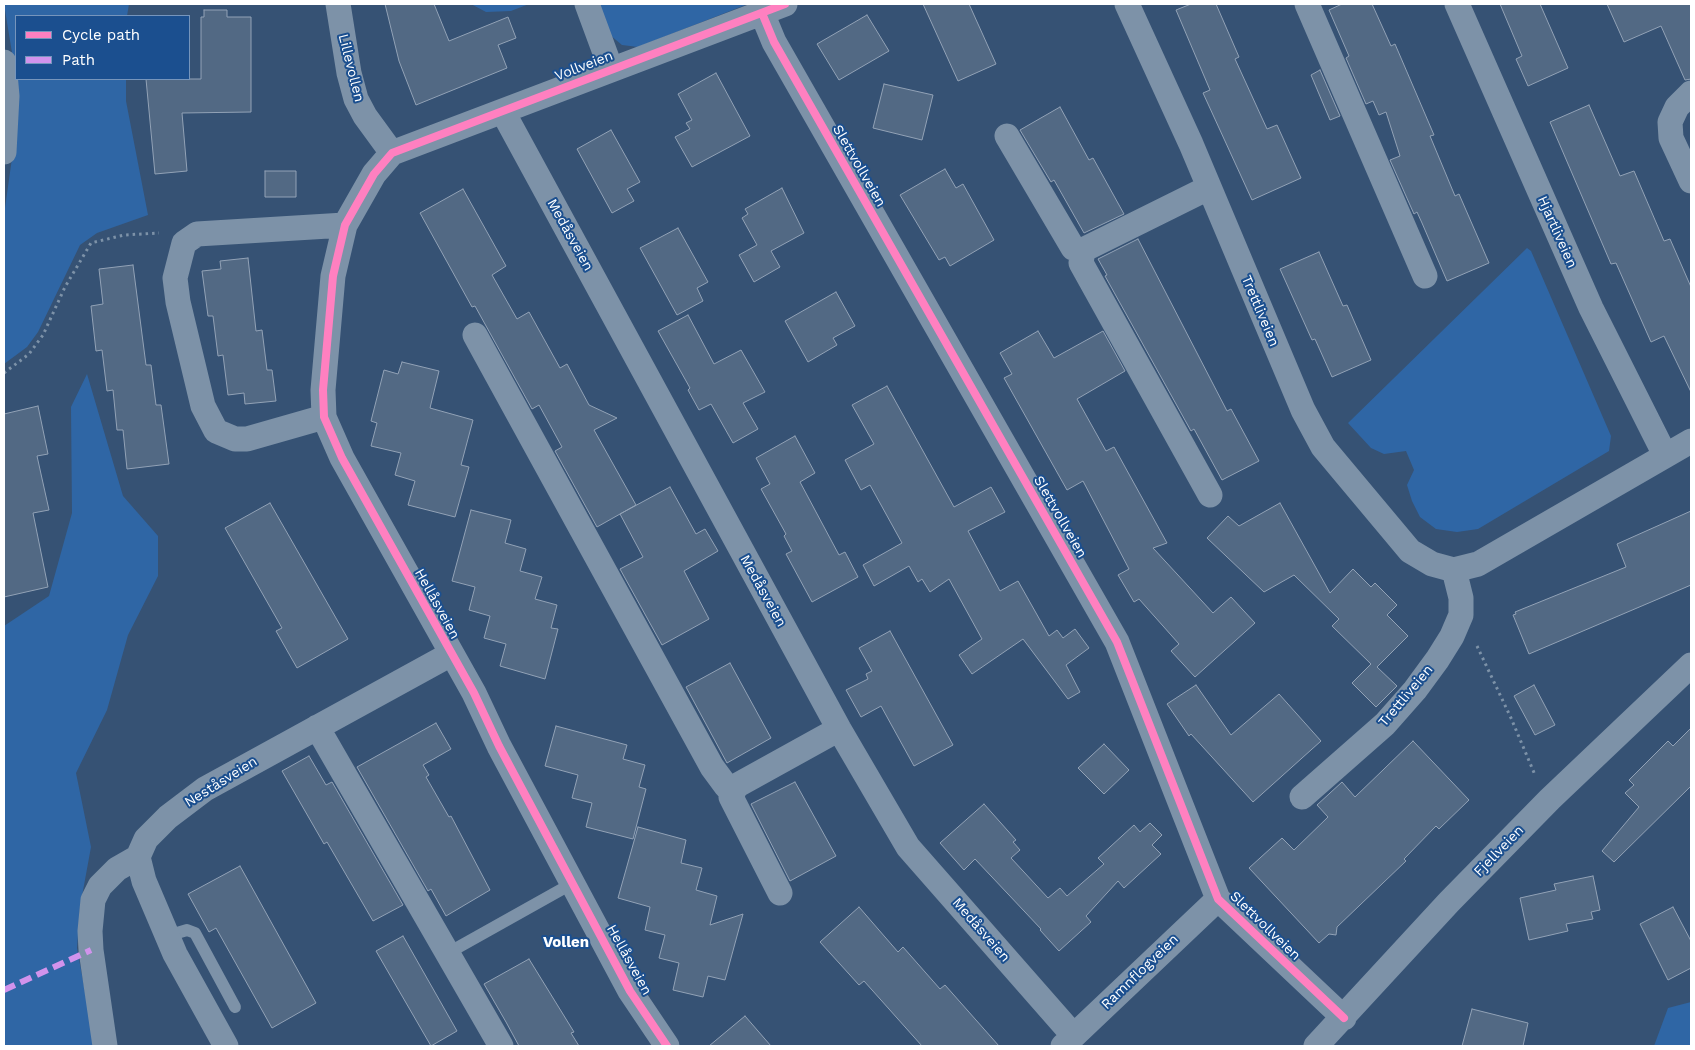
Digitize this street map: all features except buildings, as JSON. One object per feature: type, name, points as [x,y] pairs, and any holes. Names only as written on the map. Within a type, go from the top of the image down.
[{"type":"street","name":"Lillevollen","points":[[338,4],[349,73],[356,98],[365,116],[392,153]]},
{"type":"street","points":[[587,4],[610,69]]},
{"type":"street","name":"Vollveien","points":[[392,153],[503,112],[761,8],[785,4]]},
{"type":"street","name":"Trettliveien","points":[[1128,4],[1191,144],[1303,410],[1323,447],[1410,552],[1432,564],[1454,570],[1461,598],[1461,615],[1452,636],[1415,690],[1385,724],[1302,797]]},
{"type":"street","points":[[1307,4],[1425,276]]},
{"type":"street","name":"Hjartliveien","points":[[1457,4],[1591,308],[1665,455]]},
{"type":"street","name":"Slettvollveien","points":[[761,8],[774,42],[1117,642],[1218,899],[1344,1018]]},
{"type":"street","points":[[4,62],[7,96],[4,152]]},
{"type":"street","points":[[1691,93],[1677,107],[1670,122],[1674,146],[1691,182]]},
{"type":"street","name":"Medåsveien","points":[[503,112],[839,729],[908,847],[1068,1041]]},
{"type":"street","points":[[1007,136],[1072,248],[1083,250],[1208,188]]},
{"type":"street","name":"Hellåsveien","points":[[392,153],[374,174],[357,200],[345,225],[333,276],[323,390],[324,417],[342,458],[451,654],[630,991],[667,1046]]},
{"type":"street","points":[[324,417],[247,438],[235,439],[216,431],[203,406],[178,302],[175,278],[179,253],[184,243],[197,234],[345,225]]},
{"type":"street","points":[[1083,250],[1081,263],[1210,495]]},
{"type":"street","points":[[475,334],[712,766],[726,786],[736,786],[839,729]]},
{"type":"street","points":[[1454,570],[1478,564],[1691,441]]},
{"type":"street","name":"Neståsveien","points":[[138,857],[146,839],[186,802],[204,789],[451,654]]},
{"type":"street","name":"Fjellveien","points":[[1316,1046],[1344,1018],[1449,902],[1550,799],[1691,665]]},
{"type":"street","points":[[317,727],[501,1046]]},
{"type":"street","points":[[736,786],[731,797],[780,893]]},
{"type":"street","points":[[105,1046],[91,950],[90,931],[93,900],[100,886],[117,869],[138,857],[144,881],[175,954],[226,1046]]},
{"type":"street","name":"Ramnflogveien","points":[[1068,1041],[1218,899]]},
{"type":"lane","points":[[448,953],[573,883]]},
{"type":"lane","points":[[167,936],[187,930],[195,933],[235,1007]]},
{"type":"path","points":[[4,373],[29,354],[43,336],[65,287],[91,243],[124,235],[176,233],[187,241]]},
{"type":"path","points":[[1461,615],[1511,718],[1536,779]]},
{"type":"shaded area","points":[[4,4],[129,4],[127,15],[15,15],[15,71]]},
{"type":"shaded area","points":[[471,4],[529,4],[511,11],[486,12]]},
{"type":"shaded area","points":[[599,4],[748,4],[638,47],[622,45],[610,35]]},
{"type":"shaded area","points":[[17,80],[126,80],[126,101],[148,215],[97,233],[80,245],[38,332],[27,347],[4,364],[4,215],[13,151]]},
{"type":"shaded area","points":[[1527,248],[1531,251],[1611,436],[1609,451],[1478,529],[1457,532],[1436,529],[1420,517],[1412,501],[1407,485],[1414,470],[1406,451],[1384,454],[1371,448],[1348,423]]},
{"type":"shaded area","points":[[87,374],[123,496],[158,536],[158,576],[128,635],[107,710],[76,773],[91,847],[80,907],[77,948],[95,1046],[4,1046],[4,626],[49,596],[72,513],[71,407]]},
{"type":"shaded area","points":[[1691,1002],[1691,1046],[1654,1046],[1668,1008]]},
{"type":"marked path","points":[[4,990],[91,950]]},
{"type":"cycle path","points":[[667,1046],[630,991],[499,746],[474,693],[342,458],[324,417],[323,390],[333,276],[345,225],[374,174],[392,153],[785,4]]},
{"type":"cycle path","points":[[762,13],[774,42],[1117,642],[1218,899],[1344,1018]]},
{"type":"district","name":"Vollen","points":[[566,943]]}]
